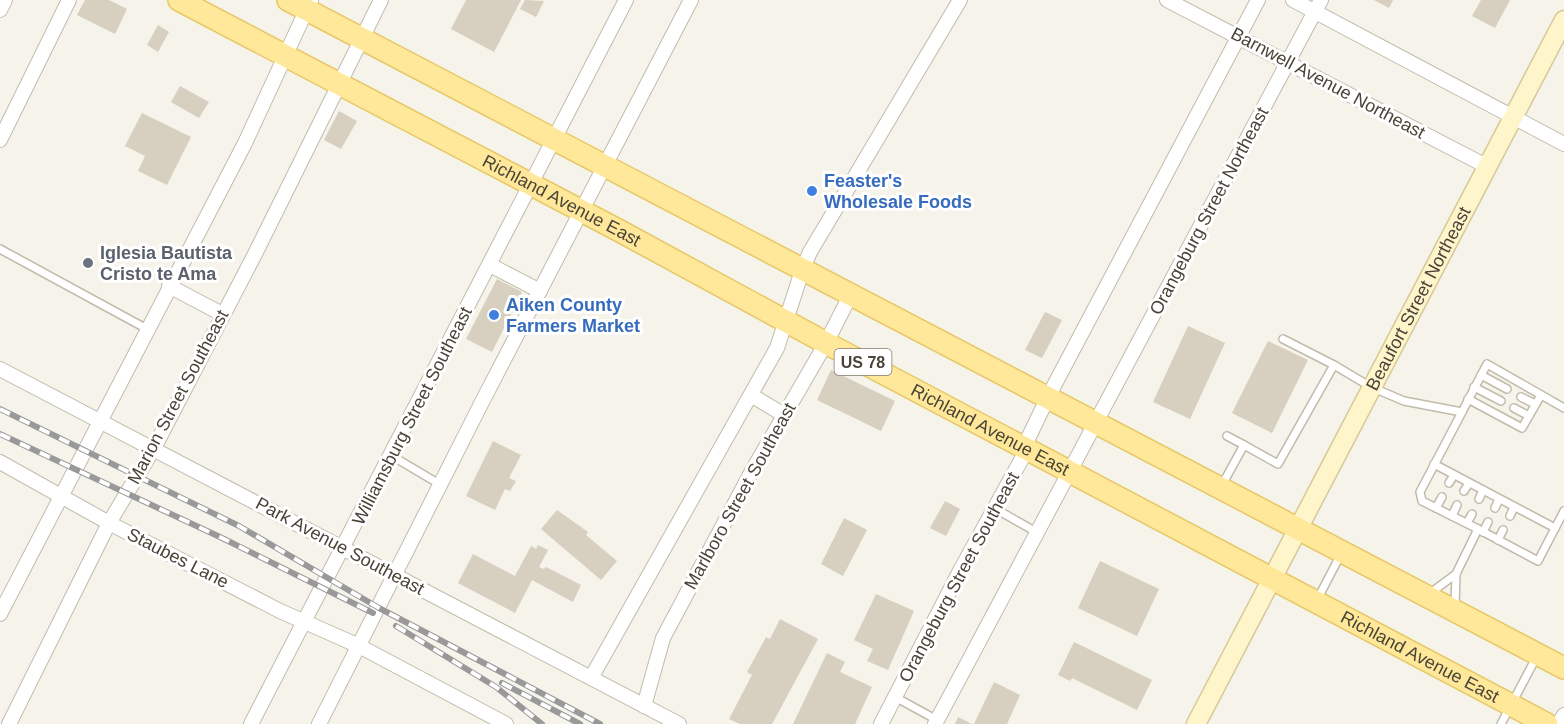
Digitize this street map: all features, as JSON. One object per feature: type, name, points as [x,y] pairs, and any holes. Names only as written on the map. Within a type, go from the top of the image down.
[{"type":"main road","name":"Richland Avenue East","points":[[179,0],[1547,724]]},
{"type":"main road","points":[[302,3],[362,37],[1564,668]]},
{"type":"street","points":[[0,10],[5,0]]},
{"type":"street","points":[[0,140],[69,0]]},
{"type":"street","name":"Marion Street Southeast","points":[[9,724],[109,523],[154,448],[381,0]]},
{"type":"street","name":"Williamsburg Street Southeast","points":[[251,724],[627,0]]},
{"type":"street","points":[[319,724],[691,0]]},
{"type":"street","points":[[591,678],[777,348],[802,268],[960,0]]},
{"type":"street","name":"Barnwell Avenue Northeast","points":[[1167,0],[1488,167]]},
{"type":"street","points":[[1048,397],[1258,0]]},
{"type":"street","points":[[1293,0],[1318,6],[1564,144]]},
{"type":"street","points":[[0,614],[245,143],[285,57],[302,3]]},
{"type":"street","name":"Orangeburg Street Northeast","points":[[1071,471],[1318,6]]},
{"type":"street","name":"Beaufort Street Northeast","points":[[1196,724],[1564,20]]},
{"type":"street","points":[[490,265],[540,291]]},
{"type":"street","points":[[169,286],[222,314]]},
{"type":"street","name":"Marlboro Street Southeast","points":[[644,706],[663,638],[746,481],[826,343],[851,294]]},
{"type":"street","name":"Park Avenue Southeast","points":[[0,369],[679,724]]},
{"type":"street","points":[[751,395],[784,415]]},
{"type":"street","name":"Orangeburg Street Southeast","points":[[881,724],[1025,453],[1024,447],[1048,397]]},
{"type":"street","name":"Staubes Lane","points":[[0,462],[109,523],[306,622],[359,646]]},
{"type":"street","points":[[936,722],[1071,471]]},
{"type":"street","points":[[359,646],[506,724]]},
{"type":"street","points":[[1559,724],[1564,715]]},
{"type":"lane","points":[[0,249],[147,329]]},
{"type":"lane","points":[[1283,339],[1371,387],[1404,401],[1462,412]]},
{"type":"lane","points":[[1564,408],[1487,364],[1420,492],[1422,501],[1538,561],[1564,511]]},
{"type":"lane","points":[[1227,436],[1278,464],[1334,365]]},
{"type":"lane","points":[[1481,375],[1507,389]]},
{"type":"lane","points":[[1474,387],[1501,401]]},
{"type":"lane","points":[[1468,399],[1522,428],[1541,395]]},
{"type":"lane","points":[[1521,397],[1536,404]]},
{"type":"lane","points":[[1514,408],[1529,416]]},
{"type":"lane","points":[[1221,487],[1244,445]]},
{"type":"lane","points":[[392,456],[441,485]]},
{"type":"lane","points":[[1434,464],[1555,528]]},
{"type":"lane","points":[[1449,483],[1454,475]]},
{"type":"lane","points":[[1464,491],[1469,483]]},
{"type":"lane","points":[[1479,499],[1483,490]]},
{"type":"lane","points":[[1436,508],[1442,497]]},
{"type":"lane","points":[[1495,508],[1499,499]]},
{"type":"lane","points":[[1452,516],[1457,505]]},
{"type":"lane","points":[[1510,516],[1514,507]]},
{"type":"lane","points":[[994,508],[1038,533]]},
{"type":"lane","points":[[1467,523],[1472,514]]},
{"type":"lane","points":[[1426,596],[1456,574],[1480,530],[1488,522]]},
{"type":"lane","points":[[1498,540],[1503,530]]},
{"type":"lane","points":[[1316,602],[1342,551]]},
{"type":"lane","points":[[1456,574],[1456,611]]},
{"type":"lane","points":[[1501,724],[1538,654]]},
{"type":"lane","points":[[895,698],[936,722]]},
{"type":"building","points":[[85,0],[109,0],[127,9],[115,34],[77,15]]},
{"type":"building","points":[[466,0],[521,0],[494,52],[451,29]]},
{"type":"building","points":[[525,0],[544,1],[536,17],[520,9]]},
{"type":"building","points":[[1374,0],[1393,0],[1389,8]]},
{"type":"building","points":[[1481,0],[1510,0],[1495,28],[1472,16]]},
{"type":"building","points":[[158,25],[169,32],[158,52],[147,45]]},
{"type":"building","points":[[180,86],[209,102],[199,118],[171,102]]},
{"type":"building","points":[[339,111],[357,121],[341,149],[324,140]]},
{"type":"building","points":[[142,113],[191,137],[167,185],[138,171],[145,156],[125,146]]},
{"type":"building","name":"Aiken County Farmers Market","points":[[497,279],[522,292],[492,352],[466,339]]},
{"type":"building","points":[[1045,312],[1062,320],[1042,358],[1025,350]]},
{"type":"building","points":[[1188,326],[1225,343],[1190,419],[1153,402]]},
{"type":"building","points":[[1268,341],[1308,360],[1272,433],[1232,413]]},
{"type":"building","points":[[831,370],[895,401],[881,431],[817,400]]},
{"type":"building","points":[[493,441],[521,455],[509,478],[516,481],[510,491],[505,489],[495,510],[466,496]]},
{"type":"building","points":[[945,501],[960,509],[946,536],[930,528]]},
{"type":"building","points":[[557,510],[588,532],[586,535],[617,561],[601,580],[541,529]]},
{"type":"building","points":[[844,518],[867,530],[843,576],[821,564]]},
{"type":"building","points":[[538,545],[548,550],[539,567],[544,569],[546,567],[581,585],[573,602],[532,580],[515,613],[458,583],[473,554],[515,576],[531,546],[536,549]]},
{"type":"building","points":[[1100,561],[1159,589],[1137,636],[1078,608]]},
{"type":"building","points":[[876,594],[914,611],[888,670],[867,661],[873,649],[854,640]]},
{"type":"building","points":[[780,619],[818,639],[772,724],[740,724],[729,719],[752,675],[747,672],[766,637],[770,639]]},
{"type":"building","points":[[1074,642],[1152,680],[1137,710],[1072,678],[1070,681],[1058,675]]},
{"type":"building","points":[[827,653],[845,662],[840,672],[872,687],[855,724],[793,724]]},
{"type":"building","points":[[994,682],[1020,695],[1007,724],[974,724]]},
{"type":"building","points":[[958,717],[972,724],[955,724]]},
{"type":"railway","points":[[0,409],[239,526],[379,608],[600,724]]},
{"type":"railway","points":[[0,434],[220,537],[373,613]]},
{"type":"railway","points":[[396,626],[496,687],[542,724]]},
{"type":"railway","points":[[502,683],[580,724]]},
{"type":"place","name":"Feaster's Wholesale Foods","points":[[812,191]]},
{"type":"place","name":"Iglesia Bautista Cristo te Ama","points":[[88,263]]},
{"type":"place","name":"Aiken County Farmers Market","points":[[494,315]]}]
